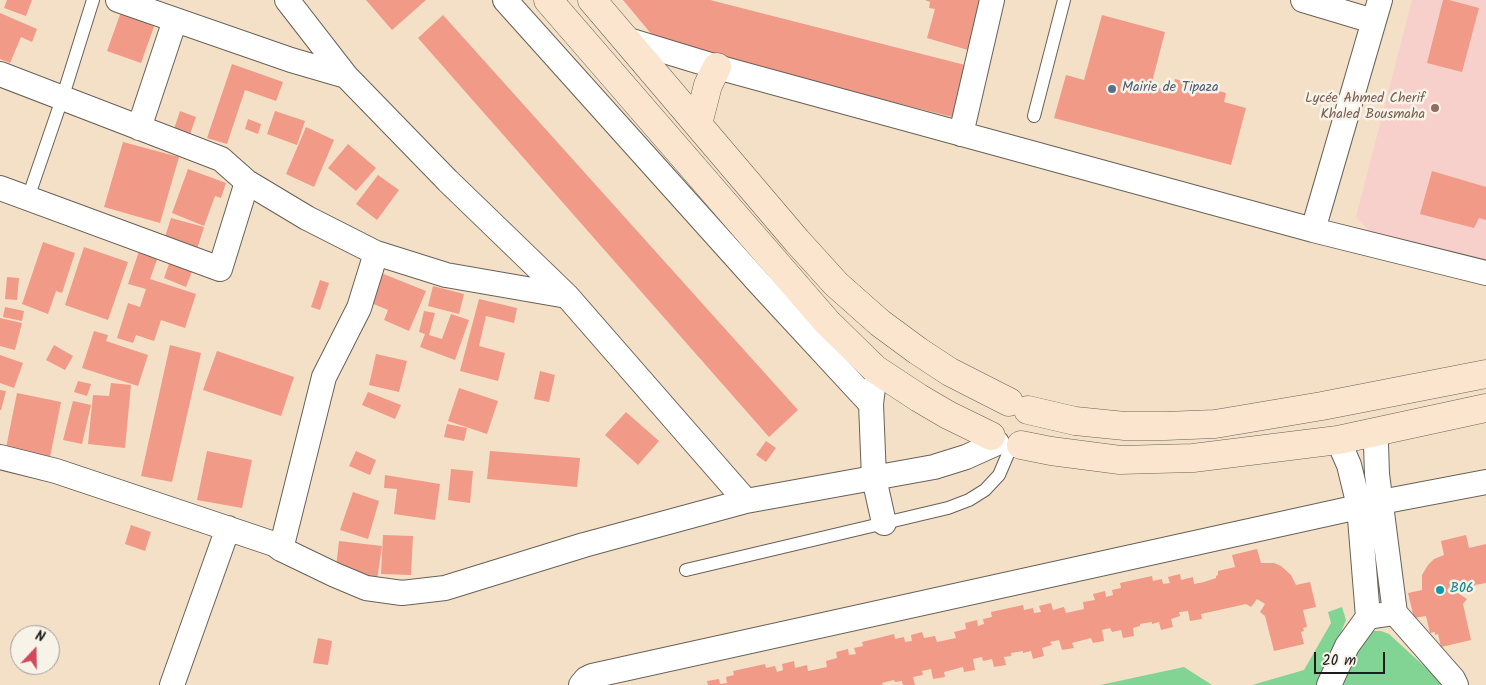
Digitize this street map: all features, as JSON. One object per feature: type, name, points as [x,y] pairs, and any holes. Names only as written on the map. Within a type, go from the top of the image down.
[{"type":"main road","points":[[548,0],[827,322],[875,369],[948,415],[1005,443],[1120,460],[1168,460],[1338,440],[1486,408]]},
{"type":"main road","points":[[592,0],[803,248],[836,284],[880,323],[950,372],[1019,406],[1075,421],[1125,426],[1215,424],[1322,406],[1486,374]]},
{"type":"main road","points":[[698,124],[708,85],[717,67]]},
{"type":"main road","points":[[999,405],[1019,406],[1033,419],[1033,429],[1028,438],[1005,443],[988,421],[992,411],[999,405]]},
{"type":"street","points":[[118,0],[291,60],[346,76]]},
{"type":"street","points":[[287,0],[346,76],[448,181],[568,296],[746,501]]},
{"type":"street","points":[[505,0],[760,284],[871,404]]},
{"type":"street","points":[[961,134],[992,0]]},
{"type":"street","points":[[1303,0],[1376,10],[1313,230]]},
{"type":"street","points":[[140,128],[175,20]]},
{"type":"street","points":[[625,39],[717,67],[1313,230],[1486,273]]},
{"type":"street","points":[[0,74],[221,159],[247,182],[307,218],[376,253],[446,275],[568,296]]},
{"type":"street","points":[[0,188],[220,268],[247,182]]},
{"type":"street","points":[[281,549],[324,377],[359,308],[376,253]]},
{"type":"street","points":[[875,369],[871,404],[874,478],[884,523]]},
{"type":"street","points":[[1329,685],[1347,646],[1368,616],[1370,504],[1376,460],[1377,431]]},
{"type":"street","points":[[1338,440],[1348,465],[1370,504],[1395,613],[1453,679],[1456,685]]},
{"type":"street","points":[[0,457],[56,471],[274,544],[334,575],[366,588],[402,593],[445,588],[584,545],[746,501],[934,467],[1005,443]]},
{"type":"street","points":[[581,685],[592,676],[1370,504],[1486,482]]},
{"type":"street","points":[[172,685],[228,528]]},
{"type":"street","points":[[1368,616],[1395,613]]},
{"type":"lane","points":[[28,198],[62,99],[92,0]]},
{"type":"lane","points":[[1034,116],[1064,0]]},
{"type":"lane","points":[[686,570],[948,508],[969,500],[985,490],[999,475],[1005,443]]},
{"type":"shaded area","name":"Lycée Ahmed Cherif Khaled Bousmaha","points":[[1412,0],[1486,0],[1486,261],[1371,233],[1356,217]]},
{"type":"green space","points":[[1342,607],[1346,620],[1319,685],[1252,685],[1304,670],[1331,623],[1328,612]]},
{"type":"green space","points":[[1365,631],[1381,631],[1389,634],[1436,677],[1442,685],[1341,685]]},
{"type":"green space","points":[[1184,667],[1212,685],[1100,685]]},
{"type":"building","points":[[7,0],[32,0],[26,16],[4,8]]},
{"type":"building","points":[[366,0],[426,0],[392,30]]},
{"type":"building","points":[[623,0],[710,0],[969,66],[956,118],[658,42]]},
{"type":"building","points":[[925,0],[982,0],[968,50],[927,38],[935,9],[929,8],[930,2]]},
{"type":"building","points":[[1443,0],[1479,8],[1462,72],[1427,63]]},
{"type":"building","points":[[122,9],[156,21],[141,63],[107,51]]},
{"type":"building","points":[[0,13],[37,29],[32,42],[21,37],[10,63],[0,59]]},
{"type":"building","points":[[443,15],[798,410],[769,437],[418,38]]},
{"type":"building","name":"Mairie de Tipaza","points":[[1102,15],[1165,32],[1151,86],[1172,92],[1175,79],[1226,93],[1224,102],[1246,108],[1231,165],[1054,118],[1066,75],[1084,80]]},
{"type":"building","points":[[232,64],[283,82],[276,101],[245,90],[227,144],[207,138]]},
{"type":"building","points":[[180,111],[196,117],[187,143],[171,138]]},
{"type":"building","points":[[275,111],[305,121],[297,145],[267,134]]},
{"type":"building","points":[[248,119],[261,124],[258,134],[245,129]]},
{"type":"building","points":[[306,127],[334,140],[314,187],[286,174]]},
{"type":"building","points":[[123,142],[179,157],[160,223],[104,207]]},
{"type":"building","points":[[348,144],[376,168],[356,191],[328,168]]},
{"type":"building","points":[[188,169],[226,183],[221,198],[215,196],[204,226],[172,213]]},
{"type":"building","points":[[1432,171],[1486,187],[1486,220],[1479,218],[1474,228],[1420,214]]},
{"type":"building","points":[[378,175],[399,190],[377,220],[356,204]]},
{"type":"building","points":[[171,218],[204,227],[197,249],[164,240]]},
{"type":"building","points":[[43,242],[75,253],[62,293],[56,291],[48,314],[22,304]]},
{"type":"building","points":[[84,247],[128,262],[108,320],[65,305]]},
{"type":"building","points":[[140,248],[159,254],[150,279],[196,294],[185,328],[161,320],[154,341],[136,335],[133,343],[117,338],[128,303],[140,307],[146,289],[128,284]]},
{"type":"building","points":[[171,258],[194,266],[186,287],[164,278]]},
{"type":"building","points":[[381,273],[426,291],[409,331],[384,320],[388,310],[369,302]]},
{"type":"building","points":[[7,277],[19,278],[17,300],[5,299]]},
{"type":"building","points":[[320,280],[329,283],[320,310],[311,307]]},
{"type":"building","points":[[433,286],[464,294],[459,314],[428,306]]},
{"type":"building","points":[[479,299],[517,308],[514,323],[486,316],[479,346],[505,353],[498,381],[460,371]]},
{"type":"building","points":[[5,307],[24,311],[22,321],[3,317]]},
{"type":"building","points":[[424,311],[435,313],[429,335],[442,339],[451,314],[469,320],[455,360],[420,347],[425,334],[419,332]]},
{"type":"building","points":[[0,318],[22,323],[15,350],[0,346]]},
{"type":"building","points":[[94,331],[108,335],[106,341],[148,355],[138,386],[82,368]]},
{"type":"building","points":[[54,345],[73,356],[65,370],[46,360]]},
{"type":"building","points":[[170,345],[201,353],[172,482],[141,476]]},
{"type":"building","points":[[217,351],[294,377],[281,416],[203,390]]},
{"type":"building","points":[[376,354],[407,361],[399,392],[369,385]]},
{"type":"building","points":[[0,355],[23,363],[14,388],[0,383]]},
{"type":"building","points":[[540,371],[555,375],[549,402],[534,399]]},
{"type":"building","points":[[78,381],[91,384],[87,396],[74,392]]},
{"type":"building","points":[[111,383],[131,385],[125,448],[88,444],[93,395],[109,396]]},
{"type":"building","points":[[459,388],[498,401],[487,434],[448,421]]},
{"type":"building","points":[[0,390],[6,391],[1,410],[0,410]]},
{"type":"building","points":[[368,392],[401,405],[395,419],[362,405]]},
{"type":"building","points":[[17,393],[61,402],[50,457],[6,448]]},
{"type":"building","points":[[73,401],[91,405],[82,444],[63,440]]},
{"type":"building","points":[[626,412],[659,441],[638,465],[605,435]]},
{"type":"building","points":[[447,424],[467,428],[464,441],[444,437]]},
{"type":"building","points":[[766,441],[776,448],[766,462],[756,455]]},
{"type":"building","points":[[207,451],[252,460],[242,508],[197,500]]},
{"type":"building","points":[[356,451],[376,460],[370,475],[349,466]]},
{"type":"building","points":[[490,451],[580,458],[577,487],[487,479]]},
{"type":"building","points":[[451,469],[473,471],[470,503],[448,500]]},
{"type":"building","points":[[385,475],[440,484],[435,520],[394,514],[397,489],[384,488]]},
{"type":"building","points":[[353,492],[379,501],[368,539],[340,530]]},
{"type":"building","points":[[131,525],[151,532],[145,551],[125,544]]},
{"type":"building","points":[[383,535],[413,536],[411,575],[381,574]]},
{"type":"building","name":"B06","points":[[1466,535],[1469,548],[1486,544],[1486,583],[1475,585],[1472,591],[1463,586],[1458,593],[1467,599],[1463,604],[1471,640],[1441,647],[1438,634],[1435,635],[1435,632],[1430,633],[1426,616],[1414,618],[1408,593],[1422,590],[1422,575],[1428,565],[1434,559],[1444,555],[1441,541]]},
{"type":"building","points":[[339,541],[382,546],[377,580],[335,576]]},
{"type":"building","points":[[1257,549],[1261,563],[1274,563],[1281,566],[1291,575],[1296,585],[1310,582],[1316,607],[1303,610],[1307,627],[1303,628],[1304,631],[1301,632],[1304,644],[1274,651],[1265,616],[1260,612],[1265,604],[1257,599],[1251,607],[1246,604],[1201,614],[1202,619],[1190,621],[1188,611],[1179,612],[1180,616],[1171,619],[1173,627],[1161,630],[1159,622],[1140,624],[1140,626],[1133,628],[1134,636],[1123,638],[1121,630],[1112,632],[1110,628],[1102,630],[1104,641],[1093,643],[1091,638],[1072,643],[1074,648],[1062,650],[1059,640],[1050,642],[1052,645],[1042,648],[1044,656],[1033,659],[1031,651],[1011,653],[1011,656],[1004,657],[1006,665],[994,667],[992,659],[983,661],[982,657],[973,659],[975,670],[964,672],[963,667],[944,672],[945,677],[933,679],[931,669],[922,671],[923,675],[913,677],[915,685],[903,685],[902,681],[895,682],[894,680],[882,683],[883,685],[708,685],[707,681],[719,679],[720,684],[727,683],[726,677],[734,675],[733,671],[765,664],[766,668],[775,666],[777,672],[783,670],[782,664],[794,661],[795,668],[807,665],[808,671],[827,667],[826,661],[837,658],[836,652],[848,649],[849,655],[856,654],[854,648],[863,646],[862,642],[894,634],[895,639],[904,637],[905,642],[912,641],[911,635],[922,632],[924,638],[935,636],[937,642],[956,638],[954,632],[966,629],[965,623],[977,620],[978,626],[984,624],[983,619],[992,617],[991,612],[1023,605],[1024,610],[1033,608],[1034,613],[1041,612],[1039,606],[1051,603],[1053,610],[1064,607],[1066,613],[1084,609],[1083,602],[1095,600],[1093,594],[1105,591],[1106,597],[1113,595],[1112,590],[1121,588],[1120,583],[1152,576],[1153,581],[1162,579],[1163,584],[1170,583],[1168,577],[1180,574],[1181,580],[1193,577],[1194,584],[1204,582],[1216,578],[1218,571],[1235,567],[1232,555]]},
{"type":"building","points":[[318,638],[332,641],[328,665],[313,663]]},
{"type":"place","name":"Mairie de Tipaza","points":[[1112,89]]},
{"type":"place","name":"Lycée Ahmed Cherif Khaled Bousmaha","points":[[1435,108]]},
{"type":"place","name":"B06","points":[[1440,590]]}]
